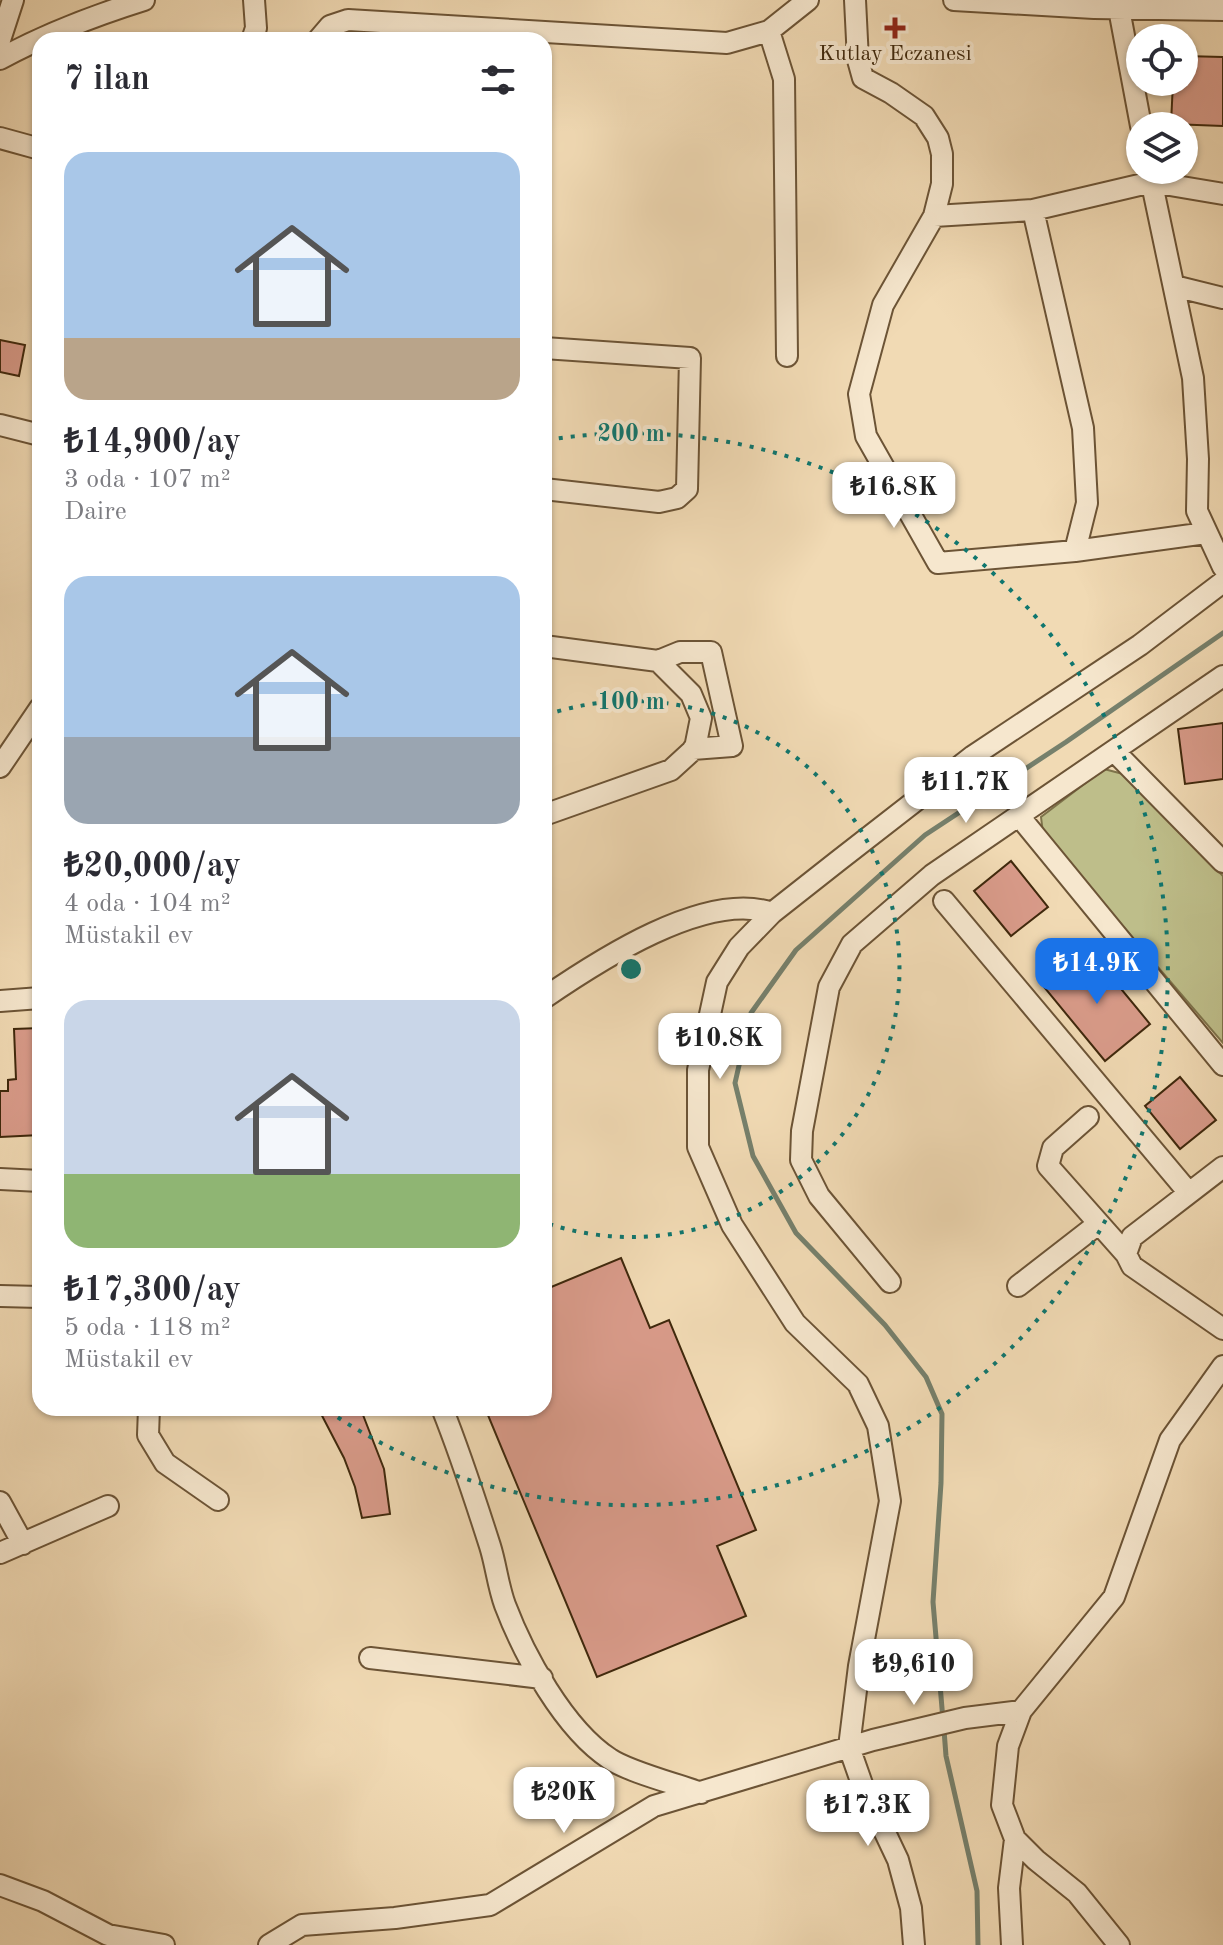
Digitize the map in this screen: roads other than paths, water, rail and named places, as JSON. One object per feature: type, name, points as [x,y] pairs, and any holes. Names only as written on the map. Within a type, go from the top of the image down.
[{"type":"street","points":[[0,40],[13,0]]},
{"type":"street","points":[[53,32],[144,0]]},
{"type":"street","points":[[254,0],[255,32]]},
{"type":"street","points":[[552,32],[727,43],[769,31],[808,0]]},
{"type":"street","points":[[855,0],[858,60],[863,78],[924,116],[938,138],[942,154],[942,184],[934,216],[883,305],[859,394],[866,436],[938,563],[1075,551],[1206,533]]},
{"type":"street","points":[[954,0],[1094,4],[1119,9],[1223,10]]},
{"type":"street","points":[[1119,9],[1138,112]]},
{"type":"street","points":[[325,32],[330,26],[348,20],[546,32]]},
{"type":"street","points":[[769,31],[784,79],[787,356]]},
{"type":"street","points":[[0,59],[32,42]]},
{"type":"street","points":[[0,138],[32,147]]},
{"type":"street","points":[[934,216],[1033,210],[1126,183]]},
{"type":"street","points":[[1152,184],[1193,378],[1198,459],[1197,511],[1223,567]]},
{"type":"street","points":[[1182,184],[1223,194]]},
{"type":"street","points":[[1033,210],[1083,428],[1087,503],[1075,551]]},
{"type":"street","points":[[1174,286],[1223,298]]},
{"type":"street","points":[[552,349],[690,358],[687,489],[677,498],[659,502],[552,490]]},
{"type":"street","points":[[0,425],[32,433]]},
{"type":"street","points":[[914,1945],[911,1908],[898,1860],[862,1784],[849,1747],[859,1666],[890,1501],[878,1426],[858,1384],[795,1323],[732,1225],[698,1147],[698,1070],[717,982],[739,947],[772,913],[973,756],[1140,645],[1223,582]]},
{"type":"street","points":[[552,647],[658,661],[680,652],[711,652],[732,746],[693,749]]},
{"type":"street","points":[[552,812],[671,770],[693,749],[701,718],[691,694],[658,661]]},
{"type":"street","points":[[890,1282],[819,1196],[801,1160],[802,1131],[829,987],[852,944],[932,875],[1223,676]]},
{"type":"street","points":[[0,767],[32,720]]},
{"type":"street","points":[[1114,751],[1223,862]]},
{"type":"street","points":[[1019,816],[1223,1065]]},
{"type":"street","points":[[944,901],[1189,1193]]},
{"type":"street","points":[[552,992],[651,933],[729,909],[759,909],[772,913]]},
{"type":"street","points":[[0,1001],[32,999]]},
{"type":"street","points":[[1088,1117],[1053,1148],[1048,1166],[1126,1254],[1132,1266],[1223,1329]]},
{"type":"street","points":[[1126,1254],[1132,1237],[1223,1167]]},
{"type":"street","points":[[0,1179],[32,1181]]},
{"type":"street","points":[[1018,1286],[1098,1224]]},
{"type":"street","points":[[0,1296],[32,1297]]},
{"type":"street","points":[[1119,1945],[1077,1893],[1015,1839],[1002,1805],[1008,1746],[1021,1711],[1114,1597],[1170,1440],[1223,1366]]},
{"type":"street","points":[[149,1416],[148,1435],[165,1463],[218,1500]]},
{"type":"street","points":[[445,1416],[493,1555],[505,1604],[542,1678],[564,1712],[591,1744],[611,1761],[701,1793]]},
{"type":"street","points":[[0,1502],[23,1544]]},
{"type":"street","points":[[0,1553],[108,1506]]},
{"type":"street","points":[[370,1658],[542,1678]]},
{"type":"street","points":[[269,1945],[302,1925],[395,1918],[490,1905],[654,1806],[873,1740],[965,1718],[1021,1711]]},
{"type":"street","points":[[1012,1945],[1009,1888],[1015,1839]]},
{"type":"street","points":[[0,1885],[43,1901],[108,1935],[164,1945]]},
{"type":"waterway","points":[[943,1720],[933,1602],[942,1414],[926,1377],[885,1325],[796,1233],[753,1156],[735,1083],[751,1013],[796,950],[925,835],[1223,633]]},
{"type":"waterway","points":[[944,1730],[946,1756],[977,1891],[978,1945]]},
{"type":"place","name":"Kutlay Eczanesi","points":[[895,28]]}]
